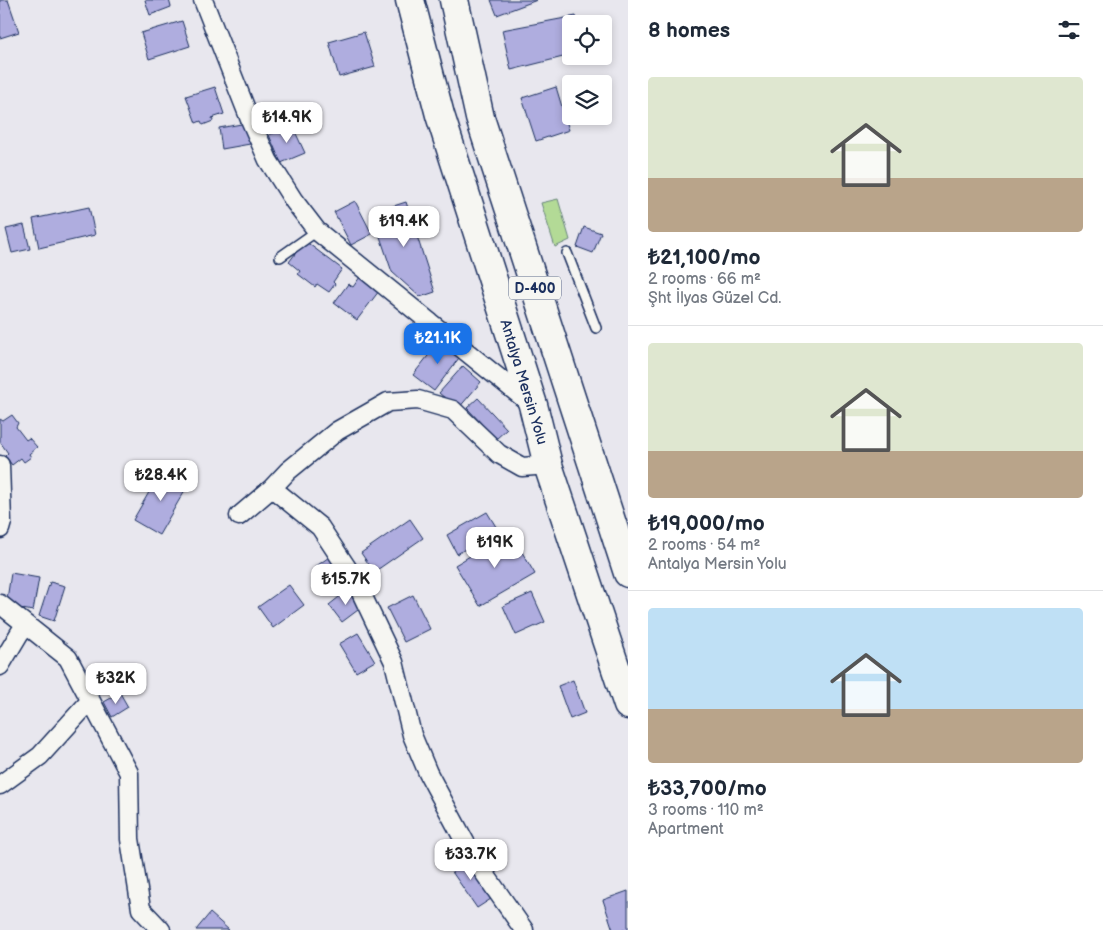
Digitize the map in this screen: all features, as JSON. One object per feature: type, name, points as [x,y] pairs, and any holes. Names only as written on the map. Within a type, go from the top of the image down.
[{"type":"highway","name":"Antalya Mersin Yolu","points":[[410,0],[440,115],[533,406],[548,465],[628,705]]},
{"type":"highway","name":"D-400","points":[[454,0],[480,118],[628,573]]},
{"type":"street","points":[[203,0],[268,160],[294,201],[317,231],[533,406]]},
{"type":"street","points":[[239,516],[272,488],[288,470],[337,431],[388,402],[418,400],[454,410],[499,454],[514,463],[522,467],[548,465]]},
{"type":"street","points":[[0,465],[2,522],[0,529]]},
{"type":"street","points":[[272,488],[320,527],[355,580],[394,662],[412,735],[428,773],[473,858],[524,930]]},
{"type":"street","points":[[0,604],[68,658],[129,773],[130,839],[141,909],[161,930]]},
{"type":"street","points":[[0,666],[25,624]]},
{"type":"street","points":[[0,785],[40,756],[90,701]]},
{"type":"lane","points":[[280,257],[317,231]]},
{"type":"lane","points":[[567,254],[596,328]]},
{"type":"green space","points":[[558,199],[570,240],[555,247],[541,203]]},
{"type":"building","points":[[0,0],[8,0],[19,32],[0,38]]},
{"type":"building","points":[[145,0],[169,0],[171,7],[150,15]]},
{"type":"building","points":[[491,0],[537,0],[497,15]]},
{"type":"building","points":[[562,19],[562,57],[511,70],[502,30]]},
{"type":"building","points":[[182,21],[190,46],[149,59],[141,33]]},
{"type":"building","points":[[364,32],[375,67],[339,77],[329,42]]},
{"type":"building","points":[[215,87],[224,114],[212,118],[213,121],[203,125],[201,121],[196,123],[186,96]]},
{"type":"building","points":[[556,87],[562,107],[562,125],[567,125],[569,130],[536,141],[522,98]]},
{"type":"building","points":[[247,123],[250,144],[222,149],[219,128]]},
{"type":"building","points":[[292,125],[305,153],[281,163],[269,135]]},
{"type":"building","points":[[355,201],[372,234],[351,245],[334,212]]},
{"type":"building","points":[[406,202],[435,292],[420,297],[392,272],[372,213]]},
{"type":"building","points":[[89,207],[95,235],[39,248],[33,219]]},
{"type":"building","points":[[24,225],[30,249],[12,253],[6,229]]},
{"type":"building","points":[[584,227],[601,233],[593,253],[577,247]]},
{"type":"building","points":[[305,241],[342,269],[329,292],[317,284],[315,287],[298,274],[300,271],[289,262]]},
{"type":"building","points":[[360,277],[379,291],[357,320],[334,303],[348,284],[353,287]]},
{"type":"building","points":[[442,338],[462,354],[434,391],[413,375]]},
{"type":"building","points":[[463,366],[481,382],[458,409],[439,393]]},
{"type":"building","points":[[478,398],[507,429],[496,439],[467,408]]},
{"type":"building","points":[[12,415],[18,423],[16,427],[26,440],[29,438],[37,447],[29,454],[31,457],[24,462],[21,458],[12,465],[5,456],[8,453],[0,442],[0,419],[3,421]]},
{"type":"building","points":[[163,468],[189,483],[159,535],[133,520]]},
{"type":"building","points":[[487,512],[498,530],[457,554],[447,535]]},
{"type":"building","points":[[410,519],[423,538],[374,572],[361,553]]},
{"type":"building","points":[[510,532],[535,574],[480,606],[455,565]]},
{"type":"building","points":[[332,555],[349,580],[333,592],[315,567]]},
{"type":"building","points":[[11,573],[39,578],[33,611],[6,606]]},
{"type":"building","points":[[50,582],[65,586],[54,621],[39,616]]},
{"type":"building","points":[[289,585],[304,605],[273,628],[258,607]]},
{"type":"building","points":[[349,589],[362,607],[342,622],[329,605]]},
{"type":"building","points":[[532,593],[545,622],[516,635],[503,606]]},
{"type":"building","points":[[413,595],[430,629],[404,642],[387,608]]},
{"type":"building","points":[[358,633],[375,661],[356,672],[339,644]]},
{"type":"building","points":[[573,680],[585,713],[570,719],[558,686]]},
{"type":"building","points":[[120,693],[128,707],[112,717],[104,702]]},
{"type":"building","points":[[464,854],[494,897],[477,908],[448,866]]},
{"type":"building","points":[[628,891],[628,930],[613,930],[603,900]]},
{"type":"building","points":[[210,913],[229,930],[196,930]]}]
